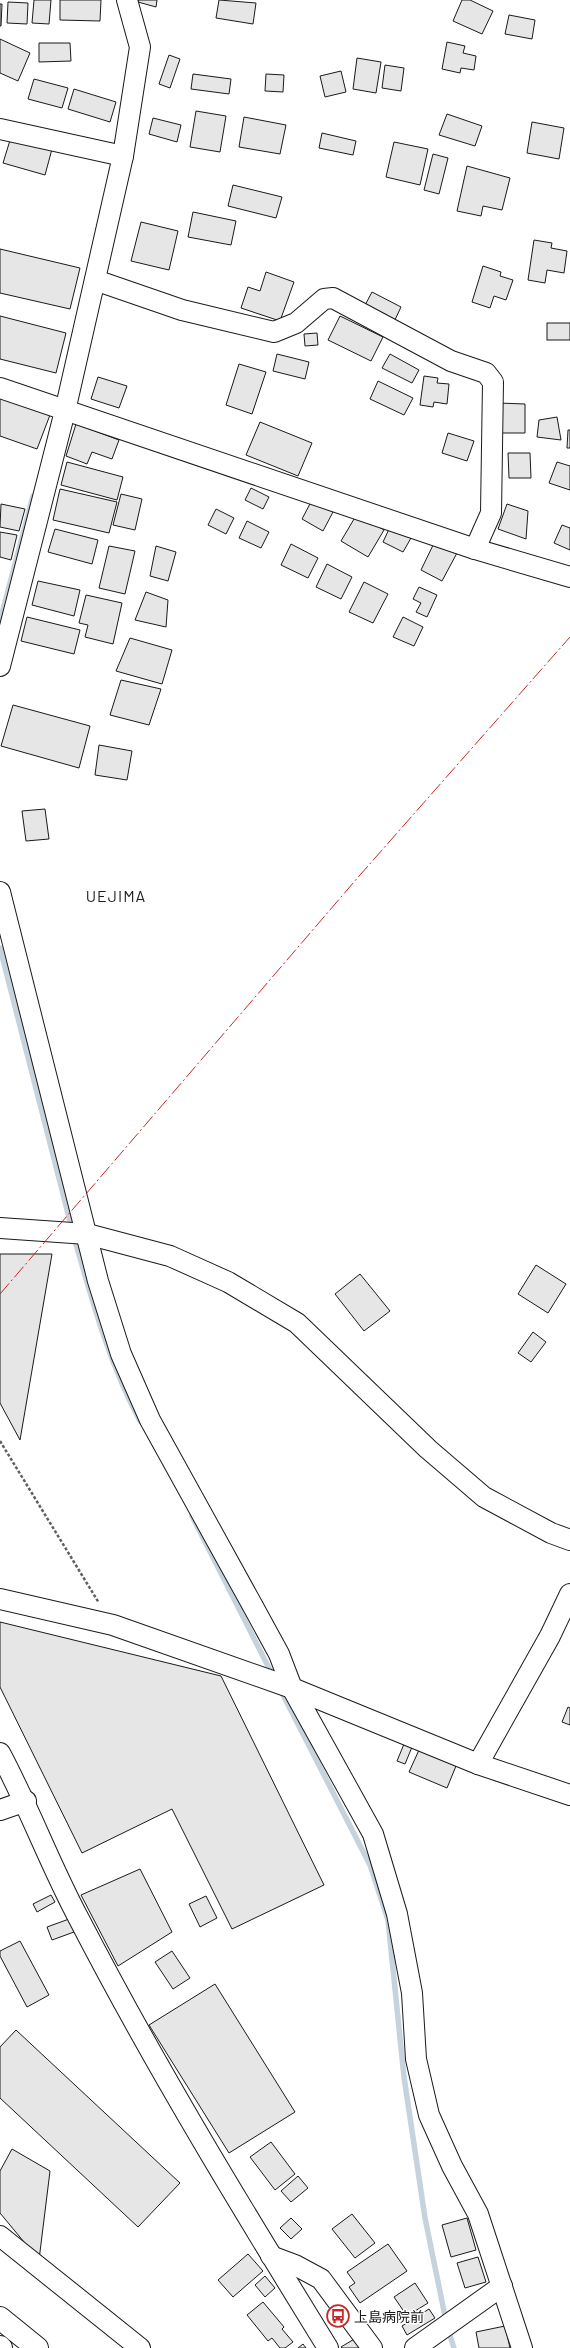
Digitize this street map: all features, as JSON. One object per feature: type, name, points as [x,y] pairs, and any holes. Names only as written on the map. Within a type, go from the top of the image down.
[{"type":"highway","points":[[0,2318],[37,2348]]},
{"type":"street","points":[[0,666],[65,411],[123,156],[140,47],[127,0]]},
{"type":"street","points":[[0,129],[123,156]]},
{"type":"street","points":[[95,280],[182,310],[274,332],[296,323],[324,299],[334,298],[451,361],[486,373],[494,382],[490,513],[475,549]]},
{"type":"street","points":[[0,388],[475,549],[570,577]]},
{"type":"street","points":[[0,892],[98,1281],[120,1354],[150,1420],[279,1654],[292,1688],[374,1834],[397,1914],[412,1993],[416,2059],[429,2115],[452,2166],[478,2214],[522,2348]]},
{"type":"street","points":[[0,1228],[87,1234],[170,1256],[228,1282],[297,1323],[428,1449],[484,1497],[552,1533],[570,1540]]},
{"type":"street","points":[[478,1764],[550,1636],[570,1594]]},
{"type":"street","points":[[0,1599],[113,1625],[292,1688],[478,1764],[570,1795]]},
{"type":"street","points":[[0,1752],[26,1801],[78,1917],[149,2050],[271,2256],[328,2348]]},
{"type":"street","points":[[0,1810],[26,1801]]},
{"type":"street","points":[[0,2236],[140,2348]]},
{"type":"street","points":[[271,2256],[295,2265],[321,2279],[372,2348]]},
{"type":"street","points":[[415,2348],[502,2286]]},
{"type":"path","points":[[0,1441],[113,1625]]},
{"type":"building","points":[[34,0],[51,0],[49,24],[32,23]]},
{"type":"building","points":[[60,0],[101,0],[100,21],[60,20]]},
{"type":"building","points":[[139,0],[157,0],[156,7],[138,2]]},
{"type":"building","points":[[219,0],[256,3],[253,24],[216,18]]},
{"type":"building","points":[[462,0],[470,0],[493,11],[482,34],[453,21]]},
{"type":"building","points":[[8,2],[28,3],[27,24],[7,23]]},
{"type":"building","points":[[0,4],[2,4],[1,26],[0,26]]},
{"type":"building","points":[[509,15],[535,20],[532,39],[505,34]]},
{"type":"building","points":[[0,39],[30,53],[18,81],[0,73]]},
{"type":"building","points":[[447,42],[465,46],[463,53],[476,56],[474,70],[461,68],[460,73],[442,69]]},
{"type":"building","points":[[39,43],[70,43],[71,61],[39,62]]},
{"type":"building","points":[[169,55],[180,59],[170,88],[159,84]]},
{"type":"building","points":[[357,58],[381,62],[376,93],[353,89]]},
{"type":"building","points":[[385,65],[404,68],[401,91],[382,88]]},
{"type":"building","points":[[341,71],[346,92],[325,97],[320,76]]},
{"type":"building","points":[[193,74],[231,79],[229,94],[191,89]]},
{"type":"building","points":[[266,74],[284,75],[283,92],[265,91]]},
{"type":"building","points":[[34,79],[68,88],[62,108],[28,99]]},
{"type":"building","points":[[74,89],[116,102],[110,122],[68,109]]},
{"type":"building","points":[[196,111],[226,116],[220,152],[190,147]]},
{"type":"building","points":[[447,114],[482,126],[475,146],[439,135]]},
{"type":"building","points":[[244,117],[286,125],[280,154],[239,147]]},
{"type":"building","points":[[153,118],[181,125],[177,142],[149,134]]},
{"type":"building","points":[[532,122],[564,128],[559,159],[527,153]]},
{"type":"building","points":[[322,133],[356,141],[353,155],[319,148]]},
{"type":"building","points":[[11,137],[52,149],[45,175],[3,163]]},
{"type":"building","points":[[394,142],[428,149],[420,185],[386,177]]},
{"type":"building","points":[[433,154],[448,158],[439,194],[424,190]]},
{"type":"building","points":[[467,166],[510,178],[502,210],[483,206],[481,216],[457,211]]},
{"type":"building","points":[[233,185],[282,197],[276,218],[228,206]]},
{"type":"building","points":[[193,212],[236,221],[231,245],[188,237]]},
{"type":"building","points":[[141,222],[178,231],[169,270],[131,261]]},
{"type":"building","points":[[534,240],[552,243],[551,248],[567,251],[564,273],[547,270],[545,283],[528,280]]},
{"type":"building","points":[[0,249],[80,268],[70,309],[0,293]]},
{"type":"building","points":[[483,266],[501,272],[500,276],[513,280],[506,300],[494,296],[490,308],[472,302]]},
{"type":"building","points":[[266,272],[294,282],[280,321],[241,308],[248,287],[260,291]]},
{"type":"building","points":[[372,292],[401,307],[393,324],[363,309]]},
{"type":"building","points":[[0,316],[66,333],[56,373],[0,359]]},
{"type":"building","points":[[340,316],[383,337],[371,361],[328,340]]},
{"type":"building","points":[[547,323],[570,323],[570,340],[547,340]]},
{"type":"building","points":[[317,333],[318,345],[305,346],[304,334]]},
{"type":"building","points":[[277,354],[309,362],[305,379],[273,371]]},
{"type":"building","points":[[390,354],[419,370],[412,383],[382,368]]},
{"type":"building","points":[[239,364],[266,372],[252,414],[226,405]]},
{"type":"building","points":[[424,376],[438,378],[437,383],[449,384],[447,404],[434,402],[433,407],[420,405]]},
{"type":"building","points":[[98,377],[127,386],[119,408],[91,399]]},
{"type":"building","points":[[378,381],[413,398],[404,415],[370,399]]},
{"type":"building","points":[[0,396],[50,415],[37,449],[0,436]]},
{"type":"building","points":[[498,403],[525,404],[525,433],[498,433]]},
{"type":"building","points":[[557,417],[561,440],[537,437],[539,420]]},
{"type":"building","points":[[260,422],[312,443],[298,476],[246,455]]},
{"type":"building","points":[[76,424],[119,440],[112,459],[92,452],[87,464],[66,456]]},
{"type":"building","points":[[568,430],[570,430],[570,448],[567,448]]},
{"type":"building","points":[[448,433],[474,441],[467,461],[442,453]]},
{"type":"building","points":[[508,453],[530,453],[531,478],[509,478]]},
{"type":"building","points":[[67,462],[123,477],[117,500],[61,485]]},
{"type":"building","points":[[557,462],[570,466],[570,490],[549,483]]},
{"type":"building","points":[[251,488],[269,497],[263,509],[245,500]]},
{"type":"building","points":[[60,489],[117,502],[109,533],[53,520]]},
{"type":"building","points":[[121,494],[142,499],[135,530],[113,525]]},
{"type":"building","points":[[312,500],[333,512],[323,531],[302,519]]},
{"type":"building","points":[[1,504],[25,509],[19,531],[0,527]]},
{"type":"building","points":[[507,504],[528,511],[526,539],[498,529]]},
{"type":"building","points":[[216,509],[234,518],[226,534],[208,525]]},
{"type":"building","points":[[357,514],[384,530],[368,557],[341,541]]},
{"type":"building","points":[[247,521],[269,532],[261,548],[239,538]]},
{"type":"building","points":[[562,525],[570,528],[570,550],[554,543]]},
{"type":"building","points":[[390,527],[411,538],[403,552],[383,542]]},
{"type":"building","points":[[55,529],[98,540],[92,564],[48,552]]},
{"type":"building","points":[[0,532],[17,535],[11,560],[0,557]]},
{"type":"building","points":[[435,541],[457,553],[442,581],[421,570]]},
{"type":"building","points":[[291,544],[318,558],[308,578],[281,565]]},
{"type":"building","points":[[109,546],[135,551],[125,594],[99,588]]},
{"type":"building","points":[[156,546],[176,552],[168,581],[150,576]]},
{"type":"building","points":[[327,564],[352,577],[341,599],[316,587]]},
{"type":"building","points":[[38,581],[80,590],[74,616],[32,605]]},
{"type":"building","points":[[364,582],[388,594],[373,623],[349,612]]},
{"type":"building","points":[[419,587],[437,595],[427,617],[416,612],[421,603],[413,599]]},
{"type":"building","points":[[146,592],[168,600],[166,627],[135,620]]},
{"type":"building","points":[[86,595],[122,603],[113,644],[85,637],[88,625],[79,623]]},
{"type":"building","points":[[27,617],[80,630],[74,654],[21,641]]},
{"type":"building","points":[[403,617],[423,627],[414,646],[393,637]]},
{"type":"building","points":[[130,638],[172,650],[162,684],[116,671]]},
{"type":"building","points":[[121,680],[161,689],[149,725],[110,715]]},
{"type":"building","points":[[13,705],[90,726],[79,768],[1,746]]},
{"type":"building","points":[[99,745],[132,751],[127,780],[95,775]]},
{"type":"building","points":[[45,809],[49,839],[26,841],[22,811]]},
{"type":"building","points":[[0,1254],[52,1254],[20,1440],[0,1403]]},
{"type":"building","points":[[536,1265],[566,1284],[548,1313],[518,1294]]},
{"type":"building","points":[[360,1274],[390,1311],[364,1331],[335,1294]]},
{"type":"building","points":[[533,1332],[546,1342],[531,1362],[518,1353]]},
{"type":"building","points":[[0,1622],[221,1676],[324,1885],[232,1929],[172,1809],[82,1853],[0,1687]]},
{"type":"building","points":[[568,1707],[570,1708],[570,1725],[562,1722]]},
{"type":"building","points":[[404,1744],[412,1747],[405,1764],[397,1761]]},
{"type":"building","points":[[419,1750],[456,1766],[447,1788],[409,1772]]},
{"type":"building","points":[[140,1869],[172,1932],[118,1966],[81,1895]]},
{"type":"building","points":[[51,1895],[55,1902],[37,1912],[33,1904]]},
{"type":"building","points":[[206,1896],[217,1918],[200,1927],[189,1904]]},
{"type":"building","points":[[69,1919],[74,1932],[52,1940],[47,1927]]},
{"type":"building","points":[[20,1941],[49,1995],[27,2007],[0,1956],[0,1951]]},
{"type":"building","points":[[172,1951],[190,1978],[173,1989],[155,1962]]},
{"type":"building","points":[[215,1984],[295,2112],[229,2153],[149,2025]]},
{"type":"building","points":[[16,2030],[180,2183],[138,2227],[0,2098],[0,2047]]},
{"type":"building","points":[[271,2142],[295,2174],[275,2190],[250,2157]]},
{"type":"building","points":[[12,2149],[50,2171],[39,2260],[0,2213],[0,2171]]},
{"type":"building","points":[[298,2176],[308,2188],[291,2202],[281,2191]]},
{"type":"building","points":[[352,2214],[375,2243],[355,2258],[332,2229]]},
{"type":"building","points":[[291,2218],[302,2229],[291,2239],[280,2228]]},
{"type":"building","points":[[467,2218],[476,2250],[451,2257],[442,2225]]},
{"type":"building","points":[[388,2244],[407,2271],[360,2303],[349,2287],[355,2283],[347,2272]]},
{"type":"building","points":[[248,2254],[263,2271],[233,2297],[218,2280]]},
{"type":"building","points":[[478,2257],[486,2282],[465,2288],[457,2263]]},
{"type":"building","points":[[265,2276],[275,2288],[265,2297],[255,2285]]},
{"type":"building","points":[[415,2283],[428,2303],[407,2316],[394,2297]]},
{"type":"building","points":[[263,2302],[284,2327],[282,2329],[293,2342],[285,2348],[280,2348],[272,2338],[268,2341],[247,2315]]},
{"type":"building","points":[[429,2309],[435,2318],[407,2335],[402,2326]]},
{"type":"building","points":[[505,2326],[510,2348],[479,2348],[476,2332]]},
{"type":"building","points":[[356,2338],[363,2348],[341,2347]]},
{"type":"building","points":[[303,2344],[306,2348],[298,2348]]},
{"type":"waterway","points":[[0,621],[33,496]]},
{"type":"waterway","points":[[0,948],[72,1229]]},
{"type":"waterway","points":[[74,1237],[110,1354],[140,1421]]},
{"type":"waterway","points":[[192,1516],[273,1676]]},
{"type":"waterway","points":[[280,1689],[370,1865],[388,1920],[404,2077],[425,2218],[446,2321]]},
{"type":"waterway","points":[[448,2329],[454,2348]]},
{"type":"power","points":[[0,1294],[360,875],[570,637]]},
{"type":"place","name":"上島病院前","points":[[338,2316]]},
{"type":"district","name":"UEJIMA","points":[[116,895]]}]
